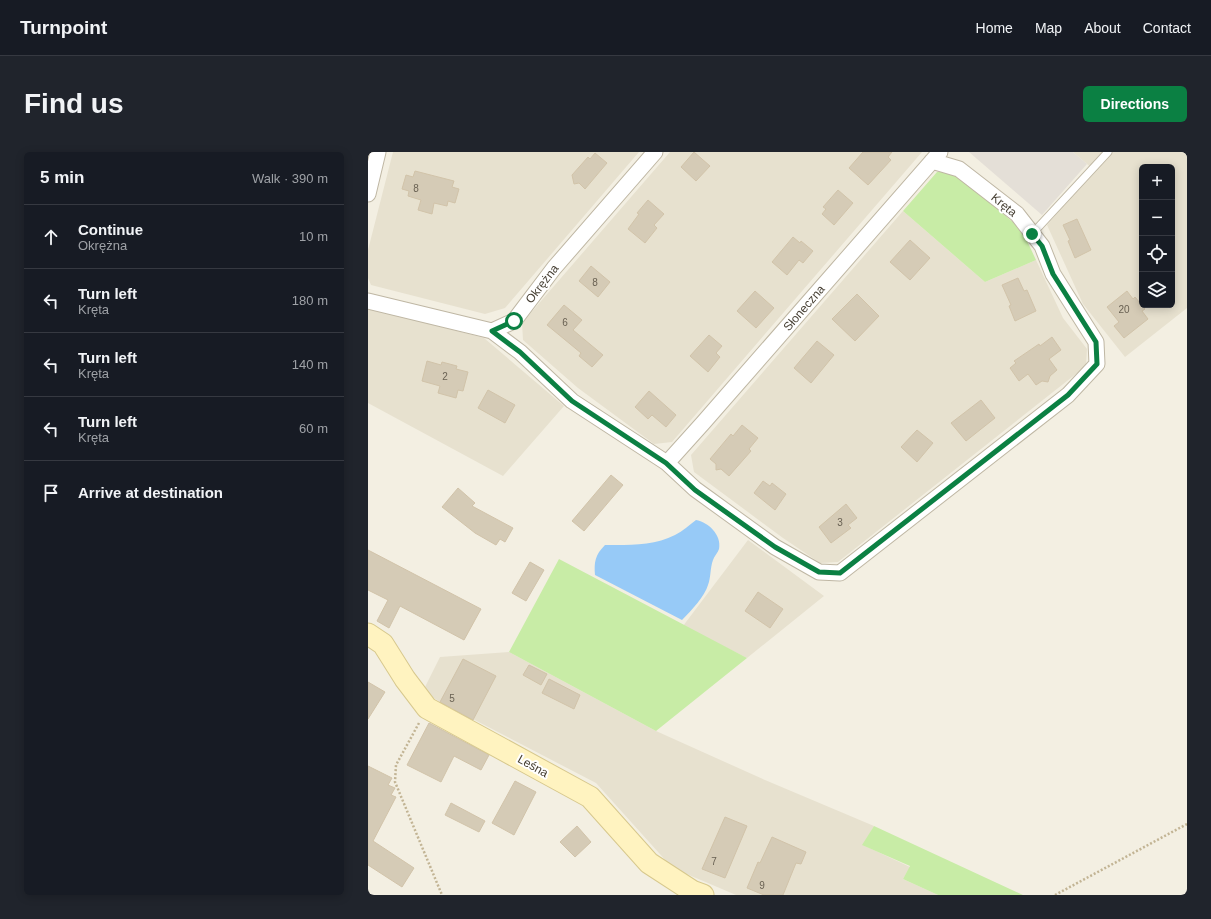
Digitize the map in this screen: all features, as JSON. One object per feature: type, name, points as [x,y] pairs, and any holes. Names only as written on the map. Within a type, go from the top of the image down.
[{"type":"street","points":[[368,194],[378,152]]},
{"type":"street","name":"Okrężna","points":[[492,331],[514,321],[554,268],[655,152]]},
{"type":"street","name":"Kręta","points":[[492,331],[520,352],[572,401],[666,463],[695,490],[775,547],[819,572],[840,573],[1068,395],[1097,364],[1096,342],[1053,274],[1042,246],[1017,214],[959,169],[936,156]]},
{"type":"street","name":"Słoneczna","points":[[666,463],[709,417],[936,156]]},
{"type":"street","points":[[368,301],[492,331]]},
{"type":"street","name":"Leśna","points":[[368,634],[383,644],[405,679],[427,708],[590,797],[649,863],[692,890],[703,895]]},
{"type":"lane","points":[[1032,234],[1108,152]]},
{"type":"path","points":[[427,708],[396,765],[395,782],[442,895]]},
{"type":"path","points":[[1055,895],[1187,824]]},
{"type":"shaded area","points":[[393,152],[639,152],[505,308],[485,314],[371,285],[368,278],[368,250]]},
{"type":"shaded area","points":[[670,152],[922,152],[672,442],[654,444],[578,388],[523,340],[522,323]]},
{"type":"shaded area","points":[[969,152],[1073,152],[1087,164],[1042,215]]},
{"type":"shaded area","points":[[1073,152],[1187,152],[1187,308],[1125,357],[1083,304],[1047,225],[1094,170]]},
{"type":"shaded area","points":[[903,211],[985,282],[1036,260],[1063,318],[1087,349],[1086,366],[838,562],[820,563],[783,538],[694,472],[691,455]]},
{"type":"shaded area","points":[[368,308],[484,338],[564,406],[503,476],[368,403]]},
{"type":"shaded area","points":[[748,540],[824,596],[747,658],[683,626]]},
{"type":"shaded area","points":[[509,652],[656,731],[765,780],[874,826],[863,845],[910,867],[903,879],[938,895],[736,895],[682,872],[668,863],[596,783],[440,702],[423,691],[440,657]]},
{"type":"green space","points":[[953,171],[1022,230],[1036,260],[985,282],[903,211],[937,172]]},
{"type":"green space","points":[[559,559],[747,658],[656,731],[509,652]]},
{"type":"green space","points":[[874,826],[1023,895],[938,895],[903,879],[910,866],[862,845]]},
{"type":"water","points":[[696,520],[705,523],[713,530],[718,539],[719,549],[712,563],[710,579],[704,594],[682,620],[595,575],[596,559],[599,552],[605,545],[641,544],[667,539],[683,530]]},
{"type":"building","points":[[694,152],[710,166],[696,181],[681,167]]},
{"type":"building","points":[[863,152],[892,152],[888,157],[891,160],[868,185],[849,168]]},
{"type":"building","points":[[595,153],[607,163],[585,189],[579,183],[574,184],[572,175],[588,157],[590,159]]},
{"type":"building","points":[[415,171],[454,181],[452,187],[459,189],[455,203],[448,201],[447,206],[434,203],[432,214],[418,210],[421,200],[408,196],[409,191],[402,189],[406,175],[413,177]]},
{"type":"building","points":[[838,190],[853,203],[834,225],[822,214],[826,209],[823,207]]},
{"type":"building","points":[[648,200],[664,214],[654,225],[657,228],[645,243],[628,229],[639,214],[637,213]]},
{"type":"building","points":[[1077,219],[1091,250],[1075,258],[1068,241],[1070,240],[1063,225]]},
{"type":"building","points":[[793,237],[800,243],[801,241],[813,251],[803,263],[799,260],[787,275],[772,262]]},
{"type":"building","points":[[910,240],[930,258],[910,280],[890,262]]},
{"type":"building","points":[[591,266],[610,282],[598,297],[579,281]]},
{"type":"building","points":[[1018,278],[1024,291],[1027,290],[1036,311],[1015,321],[1009,306],[1011,305],[1002,285]]},
{"type":"building","points":[[755,291],[774,308],[756,328],[737,311]]},
{"type":"building","points":[[1127,291],[1133,299],[1135,297],[1139,302],[1139,308],[1145,309],[1142,311],[1148,319],[1124,338],[1114,326],[1119,322],[1107,307]]},
{"type":"building","points":[[857,294],[879,316],[855,341],[832,319]]},
{"type":"building","points":[[564,305],[582,320],[573,330],[603,355],[592,367],[579,356],[581,353],[547,325]]},
{"type":"building","points":[[709,335],[722,346],[716,353],[720,357],[708,372],[690,356]]},
{"type":"building","points":[[1052,337],[1061,350],[1049,359],[1057,370],[1050,376],[1048,382],[1042,381],[1036,385],[1028,374],[1019,381],[1010,368],[1016,363],[1014,361],[1039,344],[1040,346]]},
{"type":"building","points":[[817,341],[834,355],[811,383],[794,368]]},
{"type":"building","points":[[427,361],[441,365],[442,362],[457,366],[456,369],[468,372],[463,391],[458,390],[456,398],[438,393],[440,386],[422,381]]},
{"type":"building","points":[[488,390],[515,405],[505,423],[478,408]]},
{"type":"building","points":[[649,391],[676,415],[666,427],[652,415],[648,419],[635,407]]},
{"type":"building","points":[[981,400],[995,418],[966,441],[951,423]]},
{"type":"building","points":[[742,425],[758,438],[749,449],[751,451],[729,476],[721,469],[716,470],[716,464],[710,459],[731,434],[733,436]]},
{"type":"building","points":[[917,430],[933,443],[917,462],[901,447]]},
{"type":"building","points":[[611,475],[623,485],[584,531],[572,521]]},
{"type":"building","points":[[763,481],[770,486],[772,483],[786,494],[775,510],[754,493]]},
{"type":"building","points":[[458,488],[475,503],[472,506],[513,528],[505,542],[500,539],[496,545],[475,533],[442,507]]},
{"type":"building","points":[[846,504],[857,518],[848,525],[851,528],[831,543],[819,527]]},
{"type":"building","points":[[368,550],[481,609],[464,640],[400,606],[389,628],[377,621],[388,600],[368,590]]},
{"type":"building","points":[[530,562],[544,570],[526,601],[512,593]]},
{"type":"building","points":[[758,592],[783,609],[770,628],[745,611]]},
{"type":"building","points":[[463,659],[496,676],[473,720],[440,702]]},
{"type":"building","points":[[529,665],[547,674],[541,685],[523,675]]},
{"type":"building","points":[[549,679],[580,695],[574,709],[542,693]]},
{"type":"building","points":[[368,682],[385,692],[368,719]]},
{"type":"building","points":[[429,723],[489,755],[481,770],[454,756],[441,782],[407,765]]},
{"type":"building","points":[[368,766],[392,778],[388,785],[395,788],[391,795],[396,797],[373,841],[414,868],[402,887],[368,865]]},
{"type":"building","points":[[515,781],[536,792],[514,835],[492,823]]},
{"type":"building","points":[[451,803],[485,821],[479,832],[445,815]]},
{"type":"building","points":[[725,817],[747,826],[725,878],[702,869]]},
{"type":"building","points":[[577,826],[591,842],[575,857],[560,842]]},
{"type":"building","points":[[772,837],[806,852],[801,864],[796,863],[783,895],[764,895],[747,888],[758,862],[760,863]]},
{"type":"route","points":[[514,321],[492,331],[520,352],[572,401],[666,463],[695,490],[775,547],[819,572],[840,573],[1068,395],[1097,364],[1096,342],[1053,274],[1042,246],[1032,234]]}]
